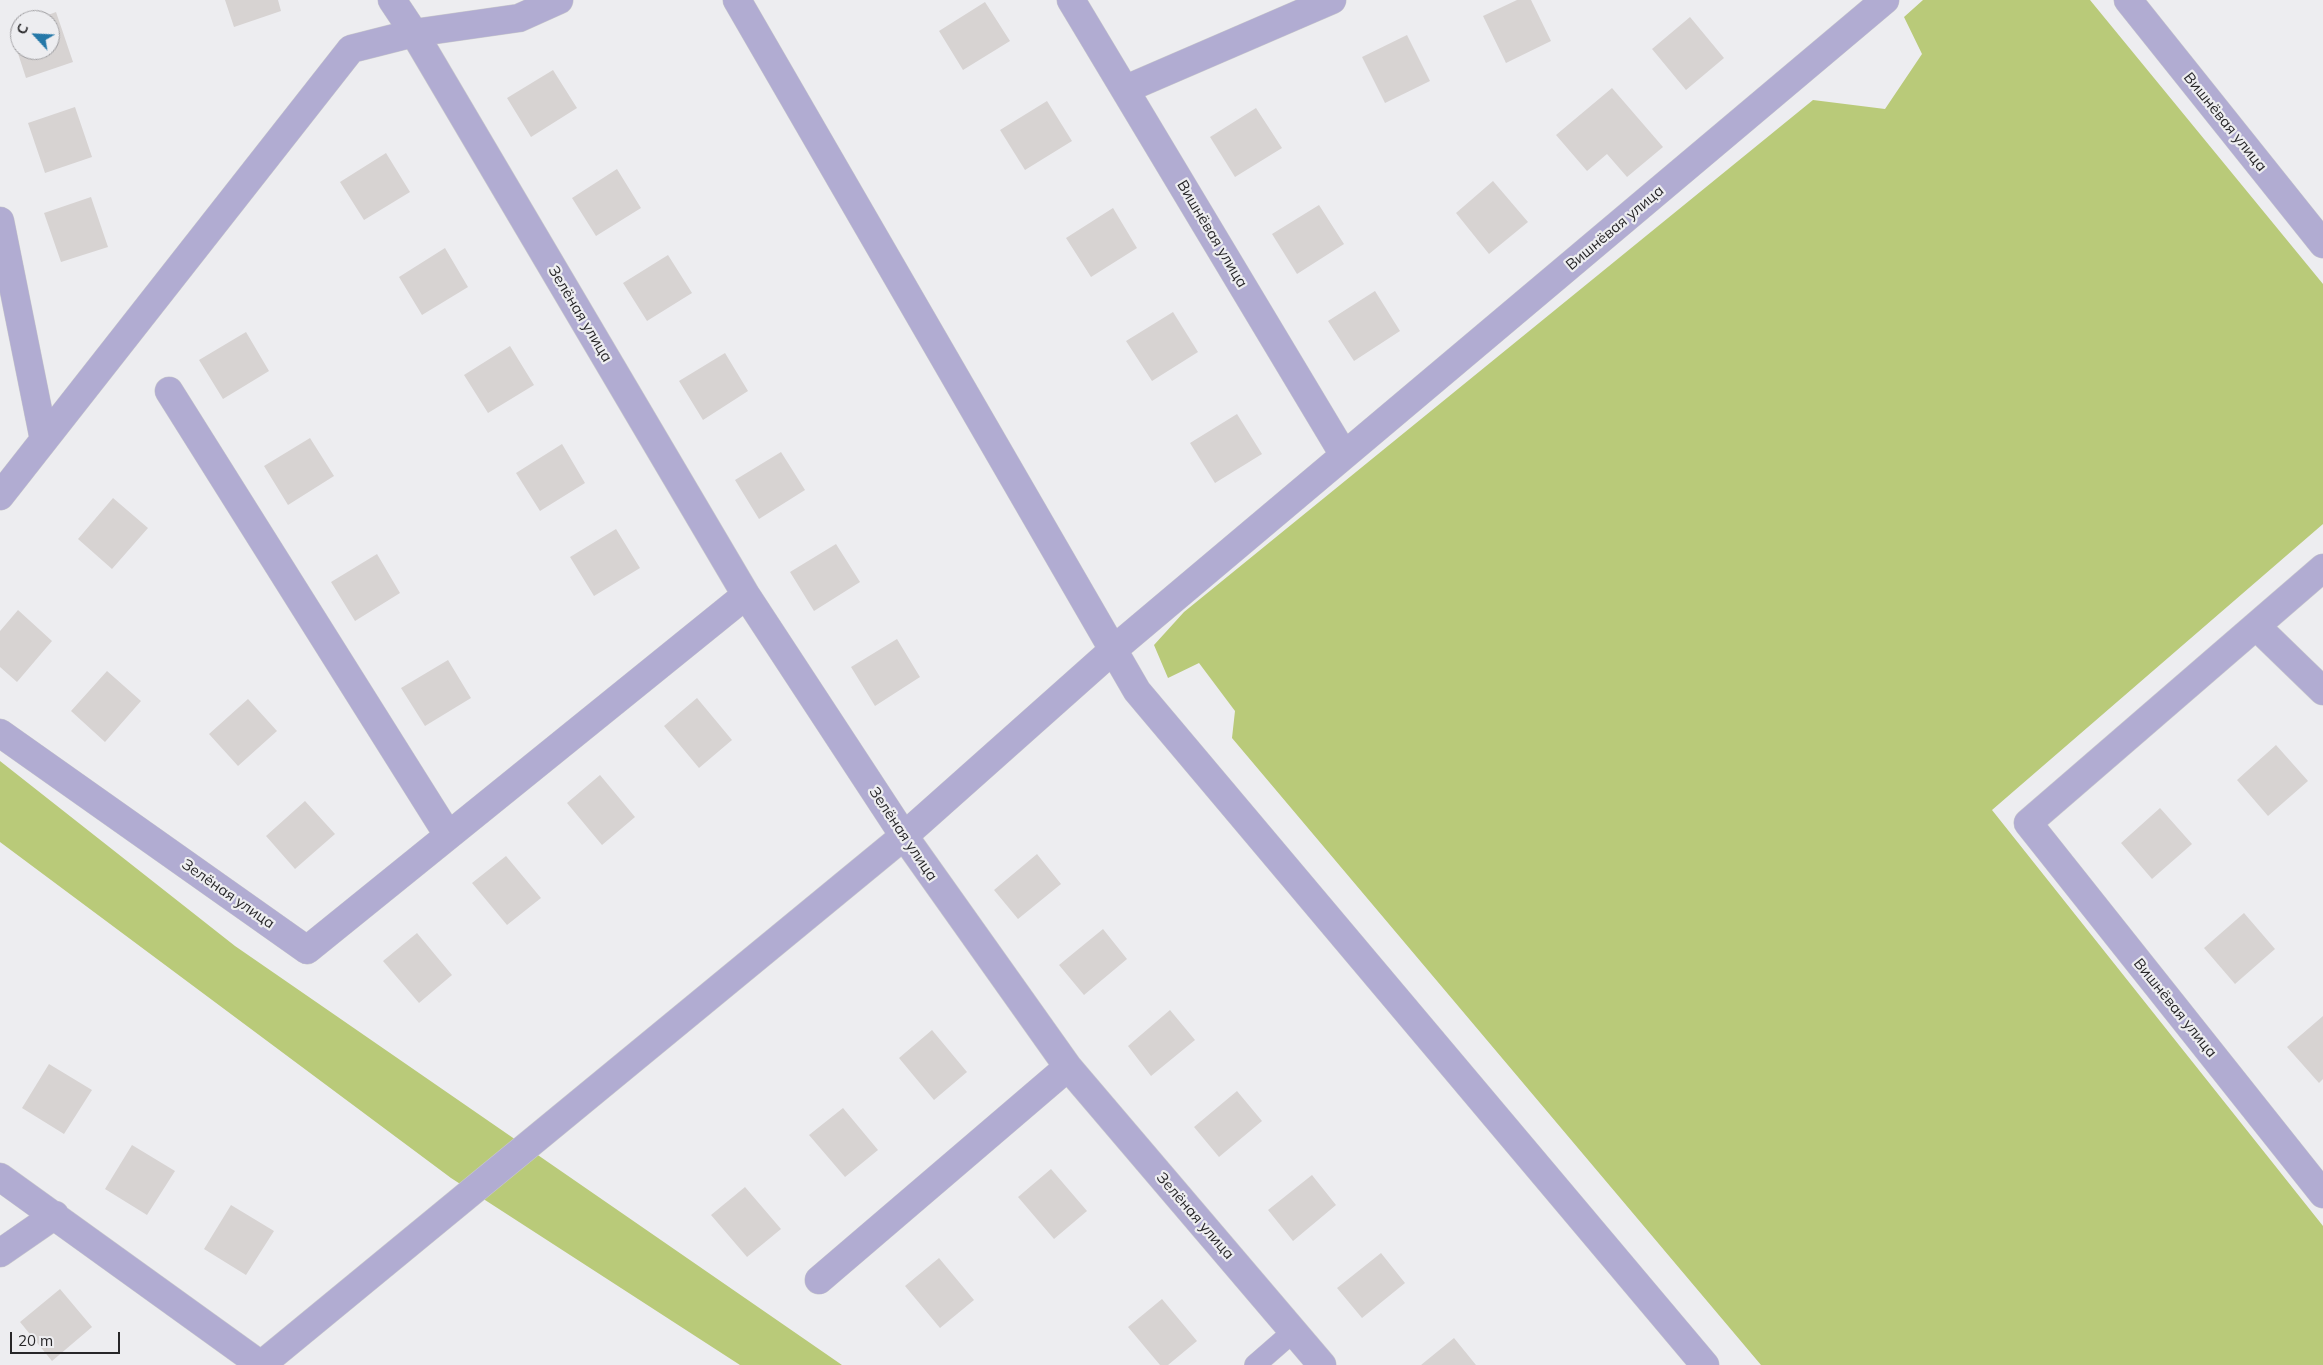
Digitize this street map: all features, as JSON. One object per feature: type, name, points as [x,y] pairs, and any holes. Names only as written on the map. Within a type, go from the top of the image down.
[{"type":"street","name":"Зелёная улица","points":[[392,0],[414,32],[746,595],[904,836],[1068,1067],[1322,1365]]},
{"type":"street","points":[[0,496],[351,49],[414,32],[519,18],[559,0]]},
{"type":"street","points":[[737,0],[1137,691],[1705,1365]]},
{"type":"street","name":"Вишнёвая улица","points":[[1071,0],[1344,455]]},
{"type":"street","points":[[1126,89],[1332,0]]},
{"type":"street","name":"Вишнёвая улица","points":[[261,1365],[904,836],[1113,650],[1885,0]]},
{"type":"street","name":"Вишнёвая улица","points":[[2128,0],[2323,244]]},
{"type":"street","points":[[0,221],[44,440]]},
{"type":"street","points":[[169,391],[448,835]]},
{"type":"street","points":[[2323,568],[2256,626],[2323,691]]},
{"type":"street","name":"Зелёная улица","points":[[0,733],[308,950],[746,595]]},
{"type":"street","name":"Вишнёвая улица","points":[[2256,626],[2028,823],[2323,1194]]},
{"type":"street","points":[[819,1280],[1068,1067]]},
{"type":"street","points":[[0,1177],[261,1365]]},
{"type":"street","points":[[0,1253],[55,1215]]},
{"type":"lane","points":[[1255,1365],[1294,1331]]},
{"type":"green space","points":[[1923,0],[2090,0],[2323,284],[2323,524],[1992,810],[2323,1226],[2323,1365],[1761,1365],[1232,738],[1235,711],[1199,663],[1168,678],[1154,645],[1184,612],[1813,100],[1885,109],[1922,54],[1904,17]]},
{"type":"green space","points":[[0,761],[235,946],[842,1365],[740,1365],[451,1178],[0,842]]},
{"type":"building","points":[[225,0],[278,0],[281,11],[234,27]]},
{"type":"building","points":[[1517,0],[1531,0],[1551,41],[1506,63],[1483,16]]},
{"type":"building","points":[[985,2],[1010,41],[963,70],[939,31]]},
{"type":"building","points":[[1690,17],[1724,58],[1686,90],[1652,49]]},
{"type":"building","points":[[60,24],[73,62],[26,78],[20,60],[60,60]]},
{"type":"building","points":[[1407,35],[1430,81],[1385,103],[1362,57]]},
{"type":"building","points":[[553,70],[577,108],[531,137],[507,98]]},
{"type":"building","points":[[1612,88],[1663,147],[1627,177],[1607,154],[1587,171],[1556,135]]},
{"type":"building","points":[[1047,101],[1072,141],[1025,170],[1000,130]]},
{"type":"building","points":[[75,107],[92,157],[45,173],[28,123]]},
{"type":"building","points":[[1256,108],[1282,148],[1235,177],[1210,137]]},
{"type":"building","points":[[386,153],[410,192],[364,220],[340,182]]},
{"type":"building","points":[[617,169],[641,208],[596,236],[572,198]]},
{"type":"building","points":[[1493,181],[1528,222],[1489,254],[1456,213]]},
{"type":"building","points":[[91,197],[108,247],[61,262],[44,213]]},
{"type":"building","points":[[1319,205],[1344,244],[1297,274],[1272,234]]},
{"type":"building","points":[[1113,208],[1137,248],[1091,277],[1066,238]]},
{"type":"building","points":[[445,248],[468,287],[422,315],[399,277]]},
{"type":"building","points":[[668,255],[692,293],[647,321],[623,283]]},
{"type":"building","points":[[1375,291],[1400,331],[1354,361],[1328,321]]},
{"type":"building","points":[[1173,312],[1198,352],[1152,381],[1126,341]]},
{"type":"building","points":[[246,332],[269,371],[223,399],[199,360]]},
{"type":"building","points":[[510,346],[534,385],[488,413],[464,375]]},
{"type":"building","points":[[725,353],[748,391],[703,420],[679,381]]},
{"type":"building","points":[[1237,414],[1262,454],[1215,483],[1190,443]]},
{"type":"building","points":[[310,438],[334,476],[288,505],[264,466]]},
{"type":"building","points":[[562,444],[585,483],[540,511],[516,473]]},
{"type":"building","points":[[781,452],[805,490],[759,519],[735,480]]},
{"type":"building","points":[[113,498],[148,528],[112,569],[78,539]]},
{"type":"building","points":[[616,529],[640,568],[594,596],[570,557]]},
{"type":"building","points":[[836,544],[860,582],[814,611],[790,572]]},
{"type":"building","points":[[377,554],[400,593],[355,621],[331,582]]},
{"type":"building","points":[[18,610],[52,641],[17,682],[0,667],[0,631]]},
{"type":"building","points":[[897,639],[920,677],[875,706],[851,667]]},
{"type":"building","points":[[448,660],[471,698],[425,726],[401,688]]},
{"type":"building","points":[[107,671],[141,701],[105,742],[71,711]]},
{"type":"building","points":[[697,698],[732,740],[699,768],[664,726]]},
{"type":"building","points":[[248,699],[277,731],[238,766],[209,734]]},
{"type":"building","points":[[2276,745],[2308,781],[2268,816],[2237,780]]},
{"type":"building","points":[[600,775],[635,817],[602,845],[567,803]]},
{"type":"building","points":[[305,801],[335,834],[295,869],[266,836]]},
{"type":"building","points":[[2160,808],[2192,844],[2152,879],[2121,843]]},
{"type":"building","points":[[1037,854],[1061,884],[1018,919],[994,890]]},
{"type":"building","points":[[506,856],[541,898],[507,925],[472,883]]},
{"type":"building","points":[[2244,913],[2275,949],[2235,984],[2204,948]]},
{"type":"building","points":[[1103,929],[1127,959],[1084,995],[1059,965]]},
{"type":"building","points":[[417,933],[452,975],[419,1003],[383,961]]},
{"type":"building","points":[[1170,1010],[1195,1040],[1151,1076],[1128,1046]]},
{"type":"building","points":[[2323,1016],[2323,1079],[2319,1083],[2287,1047]]},
{"type":"building","points":[[932,1030],[967,1072],[934,1100],[899,1058]]},
{"type":"building","points":[[49,1064],[92,1090],[64,1134],[22,1108]]},
{"type":"building","points":[[1237,1091],[1262,1121],[1219,1157],[1194,1127]]},
{"type":"building","points":[[843,1108],[878,1150],[845,1177],[809,1135]]},
{"type":"building","points":[[132,1145],[175,1171],[147,1215],[105,1189]]},
{"type":"building","points":[[1051,1169],[1087,1211],[1054,1239],[1018,1197]]},
{"type":"building","points":[[1312,1175],[1336,1205],[1293,1241],[1268,1210]]},
{"type":"building","points":[[745,1187],[781,1229],[747,1257],[711,1215]]},
{"type":"building","points":[[231,1205],[274,1231],[246,1275],[204,1249]]},
{"type":"building","points":[[1381,1253],[1405,1283],[1362,1318],[1337,1288]]},
{"type":"building","points":[[939,1258],[974,1300],[940,1328],[905,1286]]},
{"type":"building","points":[[60,1289],[92,1327],[52,1361],[20,1322]]},
{"type":"building","points":[[1162,1299],[1197,1341],[1168,1365],[1160,1365],[1128,1327]]},
{"type":"building","points":[[1454,1338],[1476,1365],[1421,1365]]}]
